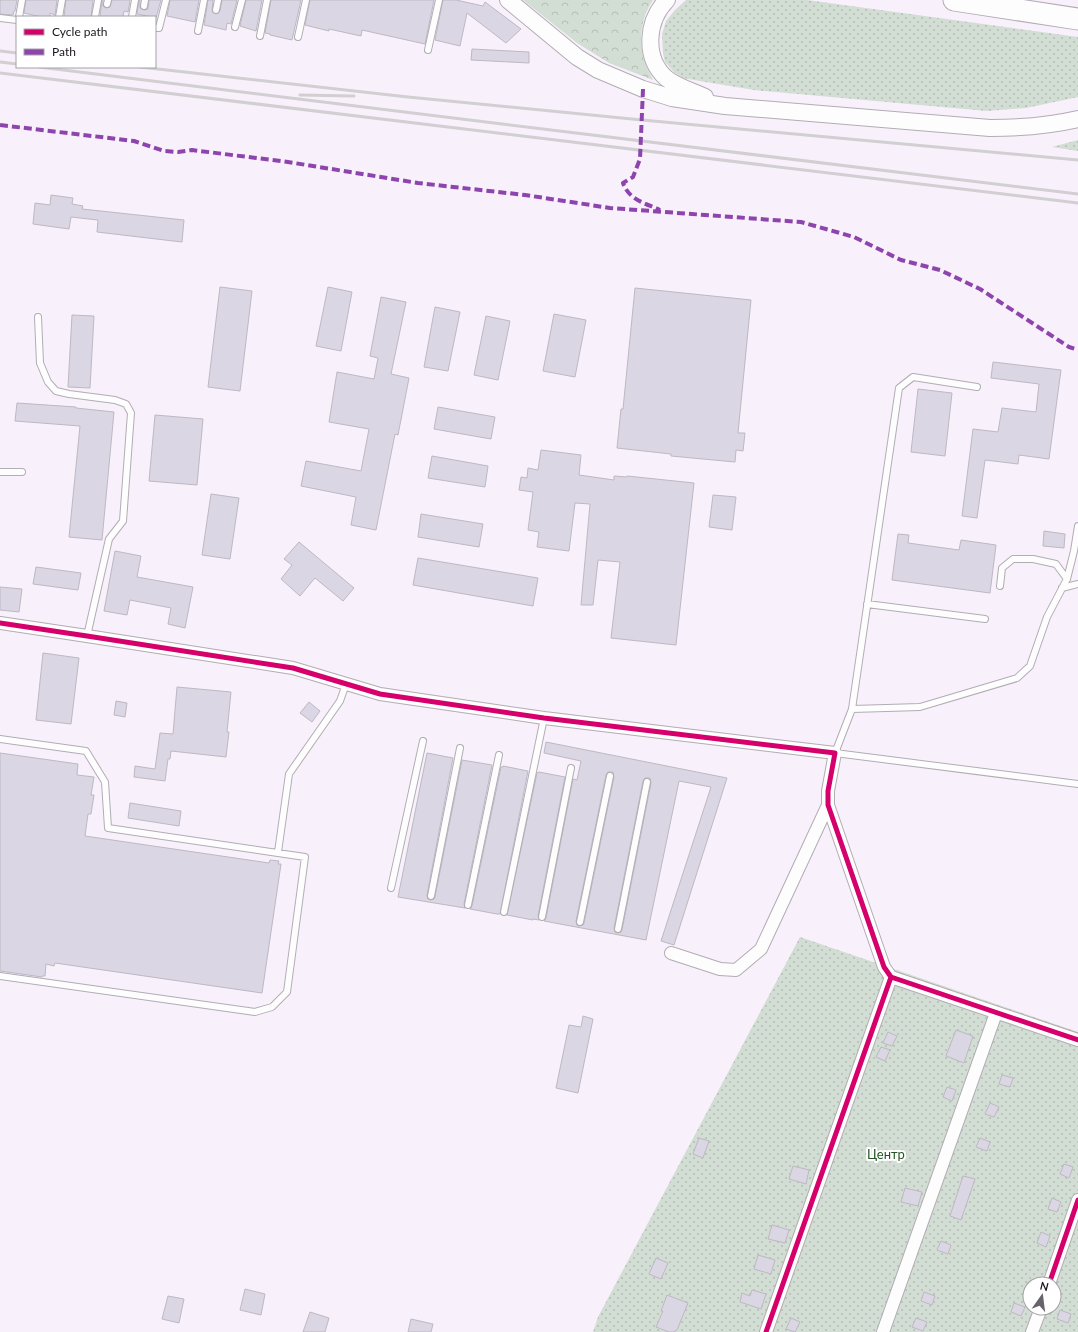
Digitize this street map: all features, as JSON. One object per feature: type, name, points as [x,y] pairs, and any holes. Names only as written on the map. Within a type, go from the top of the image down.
[{"type":"highway","points":[[954,0],[1078,19]]},
{"type":"main road","points":[[508,0],[577,57],[598,70],[643,89],[672,98],[725,106],[990,128],[1044,126],[1078,119]]},
{"type":"main road","points":[[667,0],[655,15],[651,28],[650,41],[656,64],[664,76],[670,81],[725,106]]},
{"type":"street","points":[[0,623],[293,668],[380,694],[544,718],[835,753],[828,791],[828,805],[884,967],[891,977],[1078,1040]]},
{"type":"street","points":[[671,953],[720,969],[736,970],[761,949],[828,805]]},
{"type":"street","points":[[766,1332],[891,977]]},
{"type":"street","points":[[883,1332],[996,1013]]},
{"type":"street","points":[[1052,1276],[1078,1200]]},
{"type":"street","points":[[1032,1332],[1038,1316]]},
{"type":"lane","points":[[19,16],[22,0]]},
{"type":"lane","points":[[59,16],[62,0]]},
{"type":"lane","points":[[95,16],[98,0]]},
{"type":"lane","points":[[132,16],[135,0]]},
{"type":"lane","points":[[156,28],[159,28],[166,0]]},
{"type":"lane","points":[[198,30],[204,0]]},
{"type":"lane","points":[[216,10],[218,0]]},
{"type":"lane","points":[[235,27],[242,0]]},
{"type":"lane","points":[[260,36],[267,0]]},
{"type":"lane","points":[[298,37],[306,0]]},
{"type":"lane","points":[[428,50],[439,0]]},
{"type":"lane","points":[[0,18],[16,20]]},
{"type":"lane","points":[[38,317],[40,363],[48,382],[56,391],[115,400],[126,404],[131,413],[123,521],[109,539],[87,636]]},
{"type":"lane","points":[[977,387],[913,377],[899,388],[852,710],[835,753],[1078,784]]},
{"type":"lane","points":[[0,472],[22,472]]},
{"type":"lane","points":[[852,710],[920,707],[1017,678],[1030,666],[1047,618],[1067,579],[1078,526]]},
{"type":"lane","points":[[1000,586],[1002,568],[1013,560],[1033,559],[1056,564],[1067,579]]},
{"type":"lane","points":[[1062,588],[1078,584]]},
{"type":"lane","points":[[867,604],[985,619]]},
{"type":"lane","points":[[278,852],[289,774],[340,701],[346,684]]},
{"type":"lane","points":[[504,912],[544,718]]},
{"type":"lane","points":[[0,739],[86,751],[105,782],[108,828],[305,857],[287,992],[272,1007],[254,1012],[0,976]]},
{"type":"lane","points":[[392,888],[423,740]]},
{"type":"lane","points":[[430,896],[460,748]]},
{"type":"lane","points":[[468,905],[499,755]]},
{"type":"lane","points":[[542,916],[571,768]]},
{"type":"lane","points":[[580,922],[610,776]]},
{"type":"lane","points":[[618,929],[647,782]]},
{"type":"green space","points":[[523,0],[653,0],[643,21],[641,45],[644,60],[653,80],[609,63],[577,43]]},
{"type":"green space","points":[[686,0],[807,0],[1078,37],[1078,97],[1026,108],[987,111],[754,90],[683,78],[674,72],[665,62],[662,34],[666,21]]},
{"type":"green space","points":[[1078,140],[1078,151],[1052,147]]},
{"type":"green space","name":"Центр","points":[[800,937],[1078,1032],[1078,1332],[593,1332],[598,1317]]},
{"type":"building","points":[[0,0],[17,0],[13,15],[0,14]]},
{"type":"building","points":[[26,0],[57,0],[55,15],[50,13],[50,16],[37,16],[24,13]]},
{"type":"building","points":[[66,0],[93,0],[91,16],[64,16]]},
{"type":"building","points":[[102,0],[103,6],[106,8],[110,7],[112,0],[130,0],[128,12],[124,11],[123,16],[100,16]]},
{"type":"building","points":[[139,0],[140,8],[144,10],[148,9],[149,0],[161,0],[156,18],[156,16],[137,14]]},
{"type":"building","points":[[170,0],[199,0],[195,22],[167,16]]},
{"type":"building","points":[[208,0],[213,0],[212,11],[216,14],[220,11],[222,0],[237,0],[231,24],[227,23],[226,30],[204,25]]},
{"type":"building","points":[[246,0],[262,0],[256,31],[240,26]]},
{"type":"building","points":[[271,0],[301,0],[292,40],[265,33]]},
{"type":"building","points":[[310,0],[434,0],[425,44],[362,30],[361,36],[329,29],[329,31],[305,25]]},
{"type":"building","points":[[443,0],[456,0],[483,6],[485,2],[521,29],[506,43],[467,13],[460,46],[435,40]]},
{"type":"building","points":[[472,49],[529,52],[529,63],[471,60]]},
{"type":"building","points":[[51,195],[73,198],[72,204],[83,206],[82,209],[184,220],[182,242],[97,232],[98,220],[71,217],[69,229],[33,224],[35,203],[50,205]]},
{"type":"building","points":[[220,287],[252,291],[240,391],[208,387]]},
{"type":"building","points":[[328,287],[352,292],[341,351],[316,346]]},
{"type":"building","points":[[635,288],[751,300],[738,433],[745,433],[743,451],[736,450],[735,462],[671,456],[671,454],[617,448],[621,409],[623,409]]},
{"type":"building","points":[[381,297],[406,302],[391,374],[409,378],[398,435],[395,434],[376,530],[351,525],[356,497],[301,486],[306,461],[361,471],[369,429],[329,422],[337,372],[374,379],[378,358],[370,356]]},
{"type":"building","points":[[435,307],[460,312],[448,371],[424,367]]},
{"type":"building","points":[[554,314],[586,320],[575,377],[543,371]]},
{"type":"building","points":[[72,315],[94,316],[90,388],[68,387]]},
{"type":"building","points":[[486,316],[510,321],[498,380],[474,375]]},
{"type":"building","points":[[993,362],[1061,370],[1049,459],[1019,455],[1018,464],[985,460],[977,518],[962,516],[973,429],[998,432],[1002,408],[1036,412],[1039,384],[991,378]]},
{"type":"building","points":[[918,389],[952,393],[945,456],[911,452]]},
{"type":"building","points":[[17,403],[76,407],[114,412],[102,540],[69,537],[80,426],[15,421]]},
{"type":"building","points":[[438,407],[495,417],[491,439],[434,429]]},
{"type":"building","points":[[155,415],[203,419],[197,485],[149,481]]},
{"type":"building","points":[[541,450],[581,455],[579,475],[614,480],[614,476],[627,476],[694,483],[676,645],[611,638],[620,562],[598,560],[593,605],[581,605],[590,504],[575,503],[569,551],[537,547],[539,532],[528,530],[533,492],[519,490],[521,477],[527,478],[528,468],[538,470]]},
{"type":"building","points":[[432,456],[488,466],[485,487],[428,478]]},
{"type":"building","points":[[211,494],[239,498],[230,559],[202,555]]},
{"type":"building","points":[[713,495],[736,497],[732,530],[709,527]]},
{"type":"building","points":[[421,514],[483,524],[479,547],[418,537]]},
{"type":"building","points":[[1044,531],[1065,534],[1064,548],[1043,546]]},
{"type":"building","points":[[898,534],[909,535],[908,543],[959,550],[961,540],[996,545],[990,593],[892,580]]},
{"type":"building","points":[[299,542],[354,588],[343,601],[315,578],[300,596],[281,579],[292,565],[284,559]]},
{"type":"building","points":[[115,551],[141,556],[137,577],[193,587],[185,628],[168,624],[171,608],[130,600],[127,615],[104,611]]},
{"type":"building","points":[[418,558],[538,578],[533,606],[413,585]]},
{"type":"building","points":[[36,567],[81,573],[78,590],[33,584]]},
{"type":"building","points":[[0,587],[22,589],[19,612],[0,610]]},
{"type":"building","points":[[43,653],[79,658],[71,724],[36,720]]},
{"type":"building","points":[[177,687],[231,692],[226,757],[171,751],[170,759],[168,759],[165,781],[134,777],[135,766],[155,769],[160,733],[173,734]]},
{"type":"building","points":[[116,701],[127,703],[125,717],[114,715]]},
{"type":"building","points":[[309,702],[320,711],[312,722],[300,713]]},
{"type":"building","points":[[546,742],[727,778],[674,945],[661,941],[711,787],[679,781],[646,940],[544,921],[546,918],[573,779],[577,780],[581,761],[544,753]],"holes":[[[608,772],[613,772],[614,777],[584,923],[583,925],[579,926],[577,925],[576,921],[606,775]],[[645,778],[650,778],[651,783],[622,930],[618,933],[615,932],[614,928],[643,781]]]},
{"type":"building","points":[[0,753],[78,764],[77,775],[94,777],[91,795],[94,795],[91,814],[88,814],[85,836],[269,863],[270,860],[279,861],[278,864],[281,864],[262,993],[55,963],[54,966],[46,964],[45,976],[42,977],[0,971]]},
{"type":"building","points":[[427,753],[453,758],[427,895],[428,899],[431,900],[435,897],[462,760],[492,765],[464,904],[465,908],[398,897]]},
{"type":"building","points":[[503,766],[528,771],[500,914],[497,914],[470,909],[472,906],[501,767]]},
{"type":"building","points":[[539,772],[565,777],[538,916],[539,920],[533,920],[507,915],[537,773]]},
{"type":"building","points":[[130,803],[181,811],[179,826],[128,818]]},
{"type":"building","points":[[583,1016],[593,1019],[578,1093],[556,1088],[569,1025],[581,1027]]},
{"type":"building","points":[[956,1030],[973,1036],[964,1063],[946,1056]]},
{"type":"building","points":[[888,1032],[897,1036],[892,1046],[883,1043]]},
{"type":"building","points":[[881,1047],[890,1050],[885,1061],[876,1057]]},
{"type":"building","points":[[1002,1075],[1013,1078],[1010,1087],[999,1084]]},
{"type":"building","points":[[947,1087],[956,1090],[952,1101],[943,1097]]},
{"type":"building","points":[[990,1103],[999,1107],[994,1117],[985,1114]]},
{"type":"building","points":[[699,1138],[709,1141],[703,1158],[693,1154]]},
{"type":"building","points":[[980,1138],[990,1142],[987,1151],[976,1147]]},
{"type":"building","points":[[1064,1164],[1073,1167],[1069,1178],[1060,1174]]},
{"type":"building","points":[[793,1166],[809,1170],[806,1184],[789,1179]]},
{"type":"building","points":[[963,1176],[975,1179],[961,1220],[950,1216]]},
{"type":"building","points":[[905,1188],[922,1192],[918,1206],[901,1202]]},
{"type":"building","points":[[1052,1198],[1061,1202],[1057,1212],[1048,1209]]},
{"type":"building","points":[[772,1225],[789,1230],[785,1243],[768,1239]]},
{"type":"building","points":[[1041,1232],[1050,1236],[1046,1247],[1037,1243]]},
{"type":"building","points":[[941,1241],[951,1245],[948,1254],[937,1250]]},
{"type":"building","points":[[758,1255],[775,1260],[771,1274],[754,1269]]},
{"type":"building","points":[[656,1258],[668,1263],[661,1279],[649,1274]]},
{"type":"building","points":[[245,1289],[265,1294],[261,1315],[240,1310]]},
{"type":"building","points":[[752,1290],[766,1294],[761,1309],[740,1302],[742,1293],[750,1296]]},
{"type":"building","points":[[924,1292],[935,1296],[932,1305],[921,1301]]},
{"type":"building","points":[[667,1295],[688,1303],[677,1330],[673,1332],[656,1327],[663,1311],[661,1311]]},
{"type":"building","points":[[168,1296],[184,1299],[179,1323],[162,1319]]},
{"type":"building","points":[[1014,1303],[1022,1306],[1021,1316],[1011,1312]]},
{"type":"building","points":[[1062,1311],[1071,1314],[1068,1323],[1057,1319],[1058,1316],[1062,1316]]},
{"type":"building","points":[[310,1312],[329,1318],[325,1332],[303,1332]]},
{"type":"building","points":[[791,1318],[800,1322],[795,1332],[786,1329]]},
{"type":"building","points":[[916,1318],[927,1322],[923,1331],[912,1327]]},
{"type":"building","points":[[411,1319],[433,1324],[431,1332],[408,1332]]},
{"type":"railway","points":[[0,51],[16,53]]},
{"type":"railway","points":[[0,62],[16,64]]},
{"type":"railway","points":[[47,68],[1078,194]]},
{"type":"railway","points":[[149,68],[408,97],[1078,160]]},
{"type":"railway","points":[[0,73],[1078,203]]},
{"type":"railway","points":[[300,95],[354,96]]},
{"type":"marked path","points":[[643,89],[640,159],[633,177],[623,183],[633,197],[660,210]]},
{"type":"marked path","points":[[0,125],[134,141],[164,151],[178,152],[192,150],[288,162],[418,183],[525,195],[610,208],[801,222],[854,237],[901,260],[940,270],[980,289],[1069,347],[1078,350]]},
{"type":"cycle path","points":[[0,623],[293,668],[380,694],[544,718],[835,753],[828,791],[828,805],[884,967],[891,977],[1078,1040]]},
{"type":"cycle path","points":[[766,1332],[891,977]]},
{"type":"cycle path","points":[[1052,1276],[1078,1200]]}]
